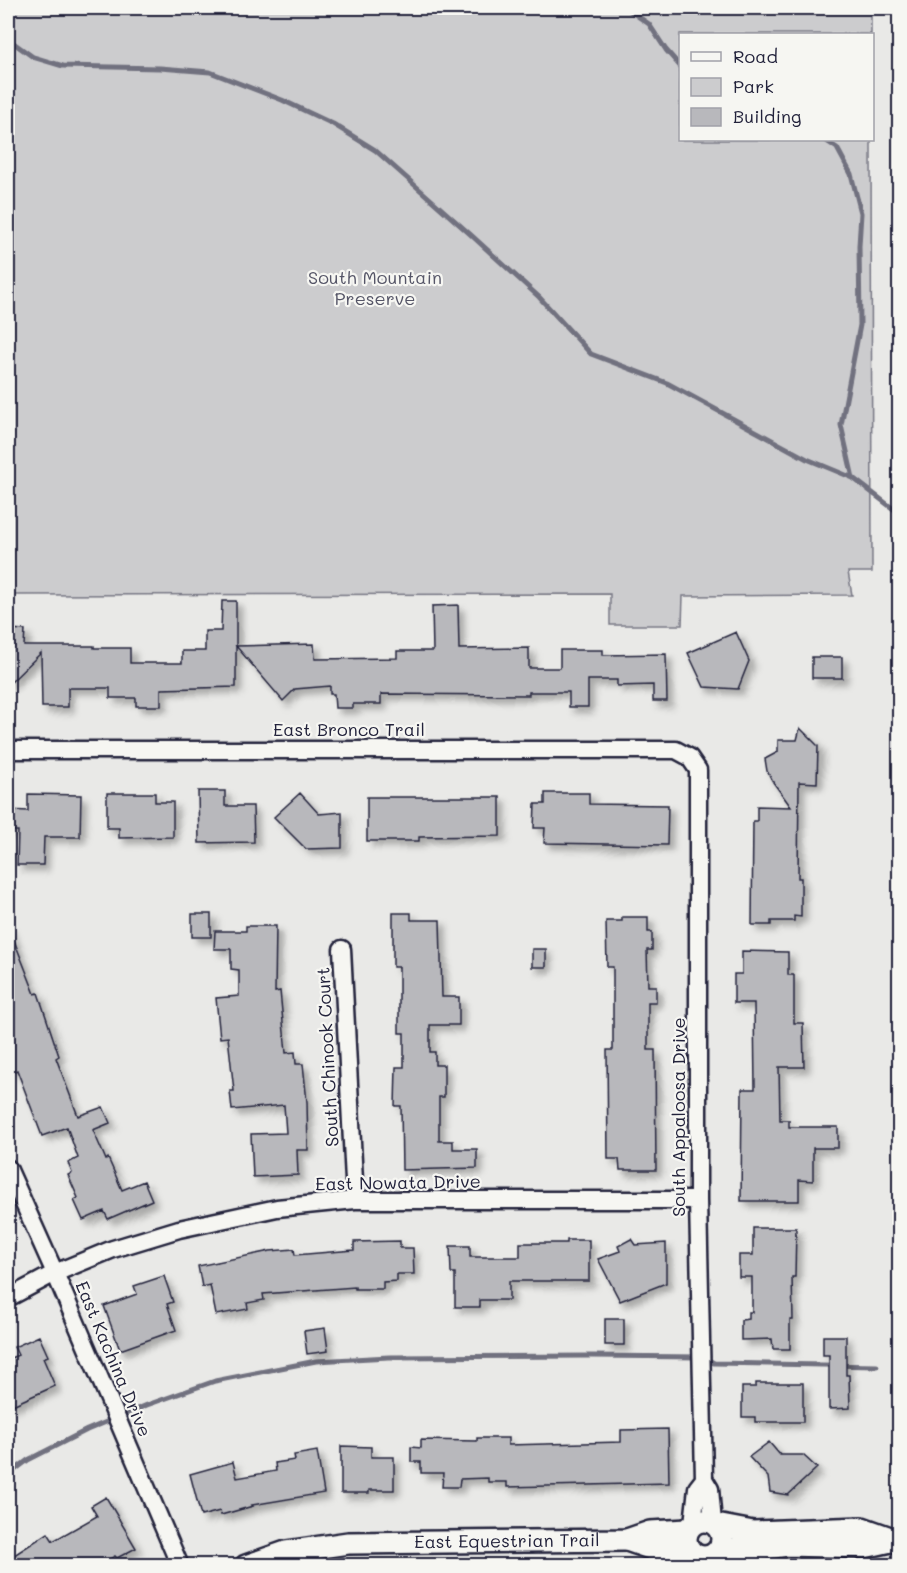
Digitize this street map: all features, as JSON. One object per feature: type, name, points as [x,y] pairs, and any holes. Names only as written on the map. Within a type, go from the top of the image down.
[{"type":"street","name":"East Bronco Trail","points":[[8,750],[676,750],[689,756]]},
{"type":"street","name":"South Appaloosa Drive","points":[[689,756],[698,770],[698,1200],[704,1479],[710,1489],[704,1544]]},
{"type":"street","name":"South Chinook Court","points":[[342,949],[355,1200]]},
{"type":"street","name":"East Kachina Drive","points":[[8,1168],[180,1566]]},
{"type":"street","name":"East Nowata Drive","points":[[8,1298],[55,1273],[113,1249],[179,1230],[278,1208],[355,1200],[698,1200]]},
{"type":"street","name":"East Equestrian Trail","points":[[246,1566],[286,1552],[348,1543],[627,1540],[650,1532],[704,1544],[753,1532],[861,1528],[897,1539]]},
{"type":"green space","name":"South Mountain Preserve","points":[[8,8],[871,8],[871,33],[679,33],[679,141],[871,141],[872,572],[848,572],[852,595],[683,596],[682,625],[610,625],[610,594],[8,595]]},
{"type":"building","points":[[222,601],[236,601],[236,687],[161,689],[161,706],[136,706],[136,698],[110,698],[110,688],[68,688],[68,707],[42,707],[41,653],[8,685],[9,629],[25,630],[24,646],[130,648],[130,663],[182,663],[182,651],[205,651],[205,631],[221,631]]},
{"type":"building","points":[[458,605],[459,649],[529,648],[529,668],[560,668],[560,650],[603,650],[603,655],[666,654],[667,701],[653,701],[653,685],[617,686],[617,680],[588,680],[588,707],[569,707],[569,692],[529,692],[529,695],[381,694],[381,704],[353,704],[353,708],[335,708],[334,694],[330,694],[330,686],[295,689],[283,701],[236,646],[314,644],[315,659],[397,658],[397,651],[433,651],[432,606]]},
{"type":"building","points":[[736,632],[749,661],[738,689],[704,687],[688,653]]},
{"type":"building","points":[[812,657],[842,657],[842,678],[812,678]]},
{"type":"building","points":[[800,728],[818,746],[817,783],[799,782],[798,878],[801,878],[801,917],[794,916],[794,921],[771,921],[771,925],[752,925],[753,821],[757,821],[757,806],[791,807],[767,771],[765,759],[778,752],[778,740],[797,740]]},
{"type":"building","points":[[198,791],[225,791],[225,806],[253,806],[254,842],[199,843]]},
{"type":"building","points":[[107,793],[155,793],[155,802],[173,802],[173,837],[119,838],[119,828],[107,828]]},
{"type":"building","points":[[300,793],[319,814],[342,812],[342,848],[306,849],[274,817]]},
{"type":"building","points":[[545,793],[589,793],[589,804],[668,805],[667,845],[544,843],[545,828],[534,828],[535,804],[545,804]]},
{"type":"building","points":[[28,794],[81,795],[80,837],[44,837],[43,865],[17,865],[18,831],[8,831],[8,810],[28,811]]},
{"type":"building","points":[[367,797],[500,797],[500,836],[419,837],[419,841],[367,841]]},
{"type":"building","points":[[393,913],[411,913],[411,920],[440,920],[442,997],[459,997],[459,1025],[430,1025],[430,1052],[435,1052],[435,1065],[444,1065],[444,1097],[439,1097],[439,1141],[453,1141],[453,1149],[477,1149],[477,1168],[402,1170],[401,1106],[395,1106],[396,1067],[404,1067],[404,1033],[399,1033],[399,967],[393,967]]},
{"type":"building","points":[[192,914],[211,914],[211,937],[192,937]]},
{"type":"building","points":[[622,917],[648,917],[648,932],[652,932],[652,950],[647,950],[648,986],[656,986],[656,1002],[648,1002],[648,1050],[655,1050],[656,1170],[620,1170],[619,1159],[608,1159],[607,1050],[613,1050],[613,967],[607,967],[606,921],[622,921]]},
{"type":"building","points":[[8,925],[35,994],[38,993],[59,1056],[56,1058],[78,1116],[103,1107],[110,1123],[93,1130],[106,1160],[108,1158],[122,1190],[144,1181],[152,1200],[108,1219],[104,1211],[83,1220],[74,1200],[78,1198],[68,1175],[72,1173],[68,1163],[78,1158],[67,1127],[42,1136],[17,1070],[13,1072],[8,1055]]},
{"type":"building","points":[[246,926],[276,926],[275,992],[280,991],[286,1053],[295,1052],[296,1064],[303,1064],[307,1102],[308,1150],[297,1150],[298,1175],[253,1177],[251,1134],[286,1133],[284,1105],[232,1110],[230,1091],[234,1091],[228,1037],[220,1038],[216,998],[239,996],[239,970],[231,969],[231,949],[214,949],[215,931],[246,931]]},
{"type":"building","points":[[532,949],[546,949],[546,967],[532,967]]},
{"type":"building","points":[[742,951],[788,952],[788,975],[794,975],[794,1023],[803,1023],[804,1067],[779,1067],[780,1120],[789,1120],[789,1127],[838,1127],[838,1148],[813,1148],[813,1181],[799,1180],[799,1201],[741,1201],[742,1089],[755,1089],[754,1003],[734,1003],[734,974],[742,974]]},
{"type":"building","points":[[753,1228],[796,1228],[790,1349],[773,1349],[772,1339],[741,1340],[741,1320],[749,1319],[749,1312],[752,1312],[752,1277],[739,1277],[739,1255],[753,1255]]},
{"type":"building","points":[[631,1239],[635,1245],[666,1243],[666,1283],[620,1301],[598,1259],[620,1251],[618,1246]]},
{"type":"building","points":[[567,1240],[589,1240],[589,1281],[509,1281],[509,1300],[480,1300],[480,1307],[455,1307],[455,1273],[451,1273],[450,1246],[470,1246],[470,1257],[520,1257],[520,1243],[567,1243]]},
{"type":"building","points":[[400,1241],[400,1248],[413,1248],[414,1274],[397,1274],[397,1281],[383,1282],[383,1289],[355,1289],[355,1287],[263,1294],[264,1300],[247,1303],[248,1309],[216,1315],[210,1285],[202,1287],[198,1266],[270,1251],[294,1249],[295,1255],[354,1250],[354,1242]]},
{"type":"building","points":[[164,1276],[173,1302],[167,1304],[176,1330],[120,1350],[104,1306],[137,1294],[134,1286]]},
{"type":"building","points":[[605,1319],[624,1319],[624,1345],[605,1345]]},
{"type":"building","points":[[325,1328],[328,1351],[307,1354],[304,1331]]},
{"type":"building","points":[[39,1336],[48,1356],[43,1358],[55,1386],[8,1407],[8,1359],[18,1355],[14,1347]]},
{"type":"building","points":[[823,1336],[846,1336],[846,1375],[849,1375],[850,1408],[829,1409],[829,1355],[823,1355]]},
{"type":"building","points":[[756,1383],[803,1383],[803,1422],[755,1422],[755,1417],[742,1417],[742,1387],[756,1387]]},
{"type":"building","points":[[668,1429],[669,1483],[507,1487],[507,1482],[488,1482],[488,1478],[460,1479],[459,1487],[442,1487],[443,1473],[421,1473],[421,1462],[411,1462],[411,1447],[421,1448],[421,1440],[477,1441],[477,1438],[508,1438],[508,1445],[621,1442],[621,1430]]},
{"type":"building","points":[[769,1442],[780,1455],[803,1455],[817,1468],[788,1495],[770,1492],[768,1477],[749,1457]]},
{"type":"building","points":[[341,1446],[371,1447],[371,1457],[394,1457],[394,1490],[341,1493]]},
{"type":"building","points":[[317,1451],[324,1493],[252,1505],[221,1515],[220,1511],[201,1516],[190,1474],[233,1462],[237,1478],[276,1471],[275,1463],[295,1460],[294,1455]]},
{"type":"building","points":[[106,1497],[136,1548],[98,1566],[8,1566],[8,1559],[48,1533],[53,1541],[97,1516],[91,1506]]},
{"type":"waterway","points":[[626,8],[649,24],[679,65]]},
{"type":"waterway","points":[[8,39],[33,57],[63,66],[160,68],[210,72],[282,100],[333,124],[375,150],[470,234],[539,297],[591,354],[667,383],[807,459],[853,478]]},
{"type":"waterway","points":[[826,141],[837,148],[851,174],[861,213],[860,325],[841,425],[853,478],[900,514]]},
{"type":"waterway","points":[[8,1475],[28,1460],[87,1430],[147,1405],[215,1381],[316,1361],[389,1357],[703,1357],[714,1363],[877,1366]]}]
